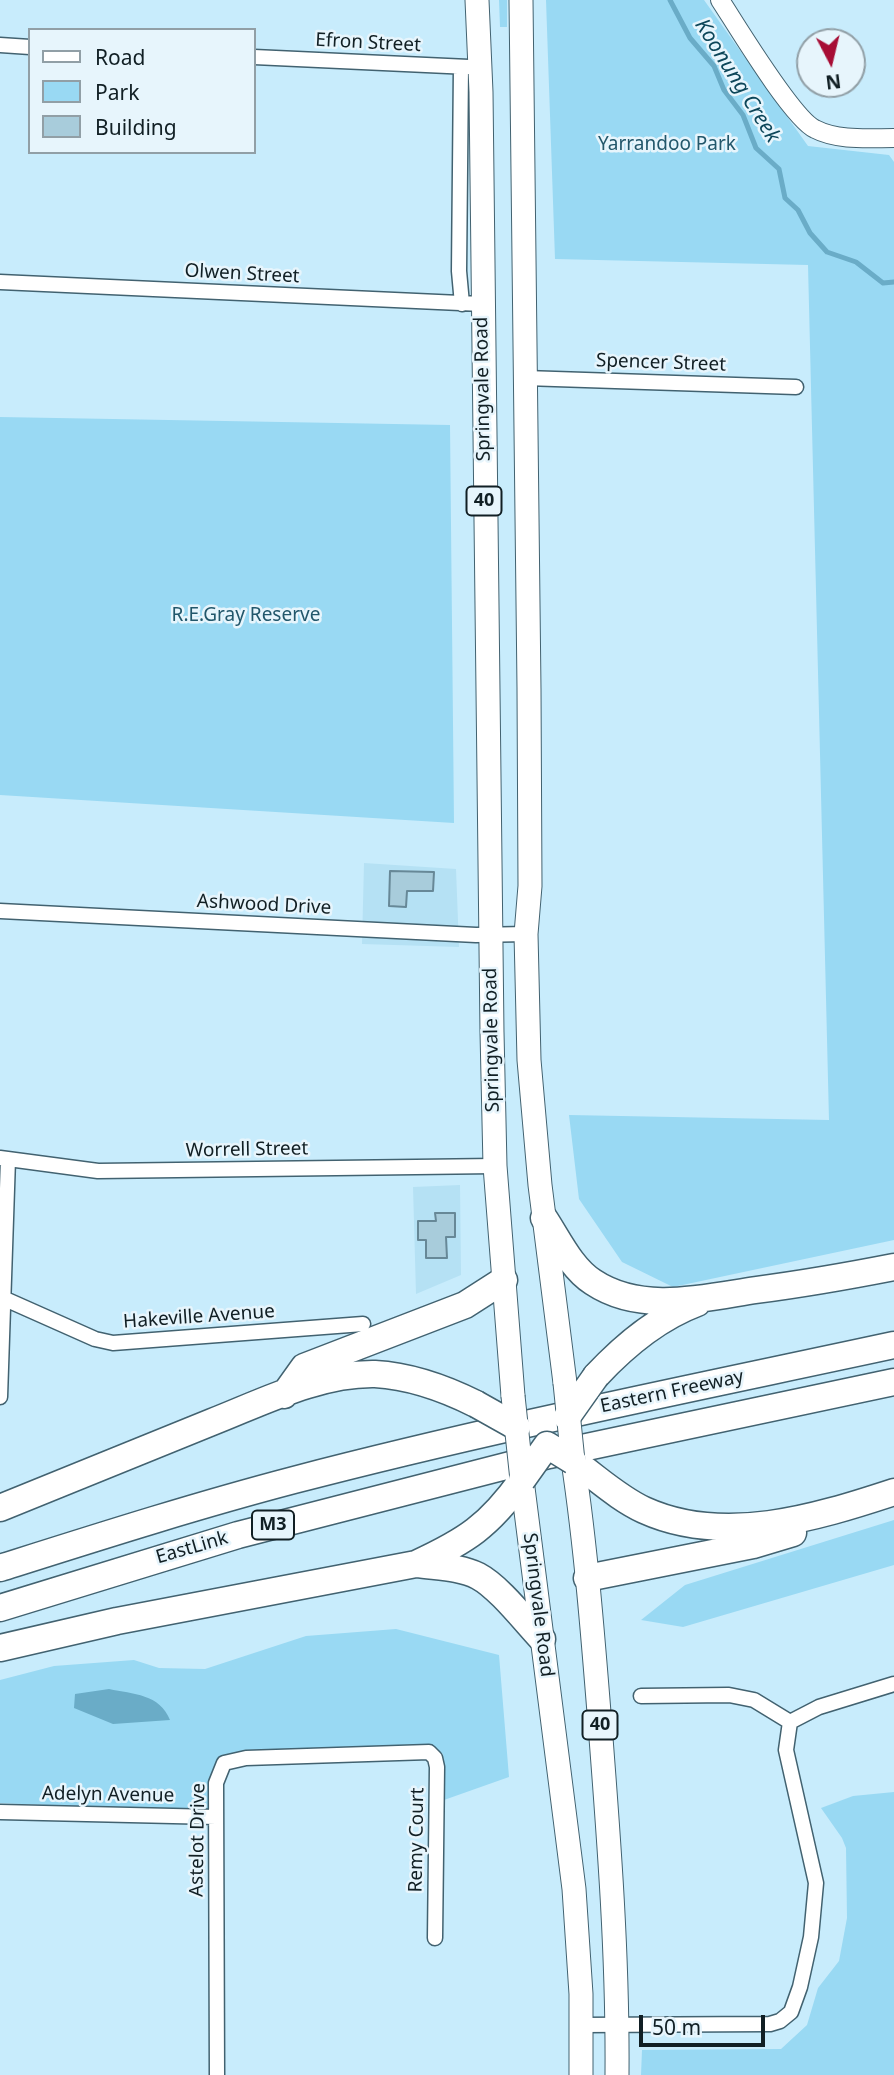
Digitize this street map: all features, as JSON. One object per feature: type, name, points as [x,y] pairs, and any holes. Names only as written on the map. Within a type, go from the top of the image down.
[{"type":"highway","points":[[544,1218],[584,1275],[615,1294],[651,1301],[719,1297],[894,1268]]},
{"type":"highway","points":[[284,1395],[304,1367],[465,1305],[504,1280]]},
{"type":"highway","points":[[568,1460],[567,1418],[596,1376],[626,1346],[659,1321],[694,1304],[719,1297]]},
{"type":"highway","name":"Eastern Freeway","points":[[451,1441],[630,1400],[894,1345]]},
{"type":"highway","points":[[0,1508],[284,1395],[335,1378],[373,1374],[412,1379],[448,1390],[517,1427],[641,1509],[672,1520],[699,1526],[745,1526],[795,1520],[865,1502]]},
{"type":"highway","name":"Eastern Freeway","points":[[568,1460],[894,1382]]},
{"type":"highway","name":"EastLink","points":[[0,1568],[229,1498],[451,1441]]},
{"type":"highway","points":[[0,1648],[117,1621],[416,1564],[452,1548],[490,1519],[519,1489],[568,1460]]},
{"type":"highway","name":"EastLink","points":[[0,1608],[238,1535],[568,1460]]},
{"type":"highway","points":[[587,1578],[753,1545],[789,1534],[894,1492]]},
{"type":"highway","points":[[416,1564],[451,1568],[478,1576],[502,1596],[542,1639]]},
{"type":"main road","name":"Springvale Road","points":[[478,0],[471,67],[472,304],[495,1166],[517,1427],[519,1489],[542,1639],[574,1889],[581,2075]]},
{"type":"main road","name":"Springvale Road","points":[[521,0],[530,873],[526,934],[530,1084],[567,1418]]},
{"type":"main road","name":"40","points":[[568,1460],[587,1578],[607,1808],[615,1945],[617,2075]]},
{"type":"street","points":[[720,0],[796,113],[812,128],[832,136],[894,138]]},
{"type":"street","points":[[0,45],[28,47]]},
{"type":"street","name":"Efron Street","points":[[256,57],[471,67]]},
{"type":"street","name":"Olwen Street","points":[[0,282],[472,304]]},
{"type":"street","name":"Spencer Street","points":[[525,378],[796,387]]},
{"type":"street","name":"Ashwood Drive","points":[[0,911],[490,935],[526,934]]},
{"type":"street","points":[[0,1396],[5,1299],[4,1158]]},
{"type":"street","name":"Worrell Street","points":[[4,1158],[98,1171],[495,1166]]},
{"type":"street","name":"Hakeville Avenue","points":[[5,1299],[95,1339],[113,1343],[363,1324]]},
{"type":"street","points":[[790,1722],[818,1707],[894,1684]]},
{"type":"street","points":[[641,1696],[729,1695],[754,1700],[790,1722]]},
{"type":"street","points":[[581,2025],[770,2024],[780,2021],[791,2012],[800,1987],[811,1937],[816,1883],[786,1750],[790,1722]]},
{"type":"street","name":"Astelot Drive","points":[[217,2075],[216,1817],[217,1778],[224,1763],[233,1760],[421,1751]]},
{"type":"street","name":"Remy Court","points":[[421,1751],[429,1752],[435,1758],[437,1767],[435,1938]]},
{"type":"street","name":"Adelyn Avenue","points":[[0,1812],[216,1817]]},
{"type":"shaded area","points":[[364,863],[456,869],[459,947],[362,944]]},
{"type":"shaded area","points":[[460,1185],[461,1275],[416,1294],[413,1187]]},
{"type":"shaded area","points":[[109,1689],[153,1700],[170,1720],[113,1724],[74,1708],[75,1694]]},
{"type":"green space","points":[[499,0],[507,0],[507,27],[500,27]]},
{"type":"green space","name":"Yarrandoo Park","points":[[546,0],[704,0],[808,146],[889,155],[894,162],[894,1240],[673,1287],[622,1262],[579,1199],[569,1115],[829,1120],[808,265],[555,259]]},
{"type":"green space","name":"R.E.Gray Reserve","points":[[0,417],[450,425],[454,823],[0,795]]},
{"type":"green space","points":[[894,1520],[894,1565],[683,1627],[641,1620],[685,1585]]},
{"type":"green space","points":[[396,1629],[499,1655],[509,1777],[444,1800],[443,1754],[430,1744],[247,1751],[218,1759],[212,1777],[210,1812],[0,1803],[0,1680],[54,1666],[134,1660],[159,1668],[205,1669],[306,1636]]},
{"type":"green space","points":[[894,1792],[894,2075],[641,2075],[642,2050],[781,2049],[807,2025],[818,1988],[839,1961],[847,1918],[846,1848],[821,1808],[853,1796]]},
{"type":"building","points":[[390,871],[434,872],[433,891],[407,891],[406,907],[389,906]]},
{"type":"building","points":[[435,1213],[455,1213],[455,1237],[446,1237],[447,1258],[426,1258],[426,1240],[418,1240],[418,1221],[436,1221]]},
{"type":"waterway","name":"Koonung Creek","points":[[670,0],[690,38],[714,66],[724,90],[743,115],[756,148],[779,169],[785,198],[798,210],[810,233],[827,252],[856,262],[883,283],[894,282]]}]
